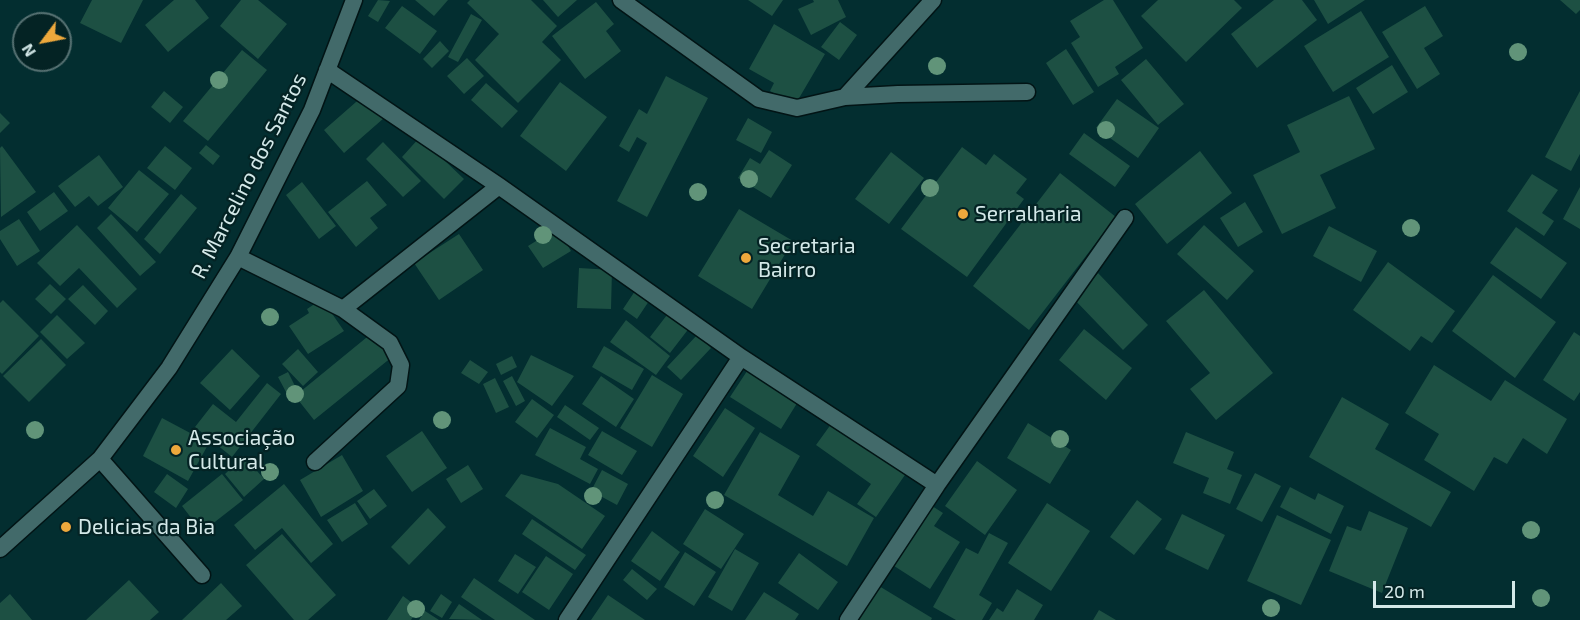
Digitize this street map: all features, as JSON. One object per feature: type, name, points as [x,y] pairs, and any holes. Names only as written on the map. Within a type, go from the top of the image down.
[{"type":"street","name":"R. Marcelino dos Santos","points":[[0,549],[100,459],[169,368],[238,257],[312,110],[353,0]]},
{"type":"street","points":[[621,0],[759,99],[797,108],[845,97],[1027,92]]},
{"type":"street","points":[[845,97],[933,0]]},
{"type":"street","points":[[327,70],[499,186],[741,357],[937,485]]},
{"type":"street","points":[[343,309],[499,186]]},
{"type":"street","points":[[848,620],[937,485],[1125,218]]},
{"type":"street","points":[[238,257],[343,309],[390,343],[401,365],[398,386],[315,462]]},
{"type":"street","points":[[567,620],[741,357]]},
{"type":"street","points":[[100,459],[202,575]]},
{"type":"building","points":[[92,0],[143,0],[121,43],[80,23]]},
{"type":"building","points":[[174,0],[195,0],[209,18],[168,52],[145,25]]},
{"type":"building","points":[[241,0],[258,0],[287,24],[258,59],[220,26]]},
{"type":"building","points":[[378,0],[390,1],[378,22],[368,16]]},
{"type":"building","points":[[415,0],[448,0],[434,16]]},
{"type":"building","points":[[470,0],[531,0],[557,26],[542,42],[561,60],[518,103],[475,60],[499,34],[467,3]]},
{"type":"building","points":[[543,0],[577,0],[558,17]]},
{"type":"building","points":[[748,0],[783,0],[772,16]]},
{"type":"building","points":[[813,0],[838,0],[846,17],[811,35],[798,9],[814,2]]},
{"type":"building","points":[[1104,0],[1113,0],[1143,48],[1115,67],[1119,74],[1098,87],[1071,43],[1080,37],[1070,21]]},
{"type":"building","points":[[1158,0],[1234,0],[1242,8],[1186,62],[1141,16]]},
{"type":"building","points":[[1274,0],[1302,0],[1317,20],[1257,68],[1231,34]]},
{"type":"building","points":[[1314,0],[1365,0],[1328,24]]},
{"type":"building","points":[[1560,0],[1580,0],[1580,10],[1576,14]]},
{"type":"building","points":[[596,2],[614,24],[606,31],[621,51],[585,79],[552,36]]},
{"type":"building","points":[[402,6],[437,31],[420,54],[385,28]]},
{"type":"building","points":[[1425,6],[1443,36],[1424,48],[1440,74],[1417,89],[1382,32]]},
{"type":"building","points":[[1361,11],[1389,57],[1333,92],[1304,46]]},
{"type":"building","points":[[471,14],[482,20],[458,62],[448,57]]},
{"type":"building","points":[[840,22],[857,35],[839,60],[821,47]]},
{"type":"building","points":[[774,24],[825,54],[795,105],[770,91],[774,83],[749,69]]},
{"type":"building","points":[[440,41],[449,51],[432,68],[423,59]]},
{"type":"building","points":[[1066,49],[1094,92],[1073,105],[1046,63]]},
{"type":"building","points":[[242,50],[267,70],[208,141],[183,121]]},
{"type":"building","points":[[467,58],[484,76],[464,94],[447,76]]},
{"type":"building","points":[[1146,59],[1184,104],[1158,125],[1121,80]]},
{"type":"building","points":[[1392,65],[1408,92],[1373,114],[1356,88]]},
{"type":"building","points":[[666,76],[708,98],[647,217],[617,201],[647,143],[637,137],[629,152],[619,146],[639,109],[647,114]]},
{"type":"building","points":[[560,82],[607,117],[566,171],[520,136]]},
{"type":"building","points":[[486,83],[518,111],[502,128],[471,100]]},
{"type":"building","points":[[164,91],[183,107],[170,123],[151,107]]},
{"type":"building","points":[[1580,91],[1580,154],[1571,171],[1545,157]]},
{"type":"building","points":[[364,95],[384,118],[344,153],[324,130]]},
{"type":"building","points":[[1349,96],[1375,149],[1320,175],[1336,208],[1282,234],[1253,175],[1300,152],[1287,125]]},
{"type":"building","points":[[1117,99],[1159,128],[1138,158],[1096,128]]},
{"type":"building","points":[[0,113],[10,123],[0,133]]},
{"type":"building","points":[[748,118],[772,132],[761,153],[736,140]]},
{"type":"building","points":[[1084,133],[1130,166],[1115,187],[1069,154]]},
{"type":"building","points":[[420,137],[464,179],[444,199],[402,157]]},
{"type":"building","points":[[383,142],[421,181],[403,197],[366,159]]},
{"type":"building","points":[[206,145],[220,156],[213,165],[199,153]]},
{"type":"building","points":[[2,146],[36,192],[1,217],[0,148]]},
{"type":"building","points":[[165,146],[192,168],[175,190],[147,168]]},
{"type":"building","name":"Serralharia","points":[[962,147],[986,165],[994,154],[1027,179],[1016,193],[1024,199],[967,277],[901,229]]},
{"type":"building","points":[[769,150],[792,165],[771,198],[738,178],[750,158],[760,164]]},
{"type":"building","points":[[1200,151],[1232,193],[1167,244],[1135,204]]},
{"type":"building","points":[[891,152],[924,178],[889,224],[855,199]]},
{"type":"building","points":[[99,155],[123,187],[98,206],[89,196],[75,207],[58,186]]},
{"type":"building","points":[[139,170],[169,194],[137,232],[108,208]]},
{"type":"building","points":[[1060,173],[1116,217],[1029,330],[973,286]]},
{"type":"building","points":[[1532,174],[1558,190],[1542,213],[1554,221],[1544,236],[1507,211]]},
{"type":"building","points":[[367,181],[387,205],[370,218],[378,228],[356,247],[328,212]]},
{"type":"building","points":[[302,182],[336,226],[319,239],[286,195]]},
{"type":"building","points":[[1580,187],[1580,229],[1563,219]]},
{"type":"building","points":[[54,192],[68,211],[40,231],[27,212]]},
{"type":"building","points":[[181,194],[197,208],[160,254],[144,239]]},
{"type":"building","points":[[1245,202],[1263,232],[1238,247],[1220,218]]},
{"type":"building","name":"Secretaria Bairro","points":[[739,209],[793,241],[752,309],[698,276]]},
{"type":"building","points":[[111,214],[156,262],[140,276],[97,228]]},
{"type":"building","points":[[19,219],[40,251],[17,266],[0,239],[0,231]]},
{"type":"building","points":[[77,225],[137,289],[117,308],[79,268],[60,286],[37,263]]},
{"type":"building","points":[[1204,225],[1254,271],[1227,300],[1177,254]]},
{"type":"building","points":[[1329,226],[1377,251],[1361,282],[1313,256]]},
{"type":"building","points":[[1516,227],[1567,263],[1541,299],[1490,263]]},
{"type":"building","points":[[557,228],[571,251],[543,268],[528,246]]},
{"type":"building","points":[[459,234],[483,270],[439,300],[414,263]]},
{"type":"building","points":[[1388,262],[1455,311],[1432,343],[1421,336],[1410,351],[1353,310]]},
{"type":"building","points":[[579,268],[612,270],[611,309],[577,308]]},
{"type":"building","points":[[1098,273],[1148,325],[1123,350],[1072,297]]},
{"type":"building","points":[[1493,275],[1556,322],[1515,378],[1452,331]]},
{"type":"building","points":[[50,284],[66,299],[51,314],[35,299]]},
{"type":"building","points":[[83,285],[108,311],[95,325],[68,299]]},
{"type":"building","points":[[637,288],[651,298],[637,319],[623,309]]},
{"type":"building","points":[[1204,290],[1273,373],[1216,420],[1190,389],[1210,373],[1166,321]]},
{"type":"building","points":[[322,299],[344,331],[308,354],[289,326],[309,313],[307,309]]},
{"type":"building","points":[[3,300],[39,336],[2,374],[0,372],[0,303]]},
{"type":"building","points":[[670,311],[690,327],[670,353],[650,337]]},
{"type":"building","points":[[57,315],[85,343],[67,359],[40,332]]},
{"type":"building","points":[[626,320],[670,356],[656,375],[610,342]]},
{"type":"building","points":[[1084,329],[1132,368],[1106,400],[1059,360]]},
{"type":"building","points":[[1574,332],[1580,336],[1580,392],[1574,401],[1543,380]]},
{"type":"building","points":[[372,333],[392,357],[314,420],[295,396]]},
{"type":"building","points":[[698,334],[711,348],[681,380],[667,367]]},
{"type":"building","points":[[41,339],[66,365],[29,402],[3,376]]},
{"type":"building","points":[[604,346],[644,369],[632,390],[592,367]]},
{"type":"building","points":[[232,349],[260,376],[230,410],[200,383]]},
{"type":"building","points":[[298,349],[318,372],[303,386],[282,364]]},
{"type":"building","points":[[531,355],[574,376],[552,406],[517,382]]},
{"type":"building","points":[[512,356],[517,367],[501,375],[496,364]]},
{"type":"building","points":[[470,360],[488,372],[479,384],[461,373]]},
{"type":"building","points":[[1434,365],[1491,401],[1505,380],[1567,419],[1547,454],[1523,438],[1507,464],[1494,457],[1474,491],[1424,460],[1439,434],[1405,413]]},
{"type":"building","points":[[749,368],[799,400],[781,429],[730,397]]},
{"type":"building","points":[[288,372],[296,388],[286,392],[278,377]]},
{"type":"building","points":[[652,375],[683,394],[652,447],[620,428]]},
{"type":"building","points":[[512,376],[525,401],[516,406],[503,381]]},
{"type":"building","points":[[601,376],[634,399],[616,427],[582,404]]},
{"type":"building","points":[[495,378],[509,407],[496,413],[483,384]]},
{"type":"building","points":[[267,383],[281,394],[232,457],[195,427],[213,404],[236,422]]},
{"type":"building","points":[[1342,397],[1389,424],[1375,449],[1451,492],[1431,527],[1309,457]]},
{"type":"building","points":[[532,399],[554,415],[537,438],[515,422]]},
{"type":"building","points":[[565,405],[599,428],[590,440],[557,417]]},
{"type":"building","points":[[725,408],[755,428],[723,477],[693,456]]},
{"type":"building","name":"Associação Cultural","points":[[162,418],[209,443],[188,481],[143,456]]},
{"type":"building","points":[[834,420],[907,472],[876,517],[857,504],[871,484],[816,445]]},
{"type":"building","points":[[1028,423],[1071,450],[1050,484],[1007,458]]},
{"type":"building","points":[[550,428],[586,447],[580,459],[598,469],[590,484],[535,455]]},
{"type":"building","points":[[422,431],[447,468],[412,492],[386,456]]},
{"type":"building","points":[[602,431],[637,451],[622,475],[588,455]]},
{"type":"building","points":[[760,432],[800,456],[778,495],[813,516],[828,491],[874,518],[847,566],[724,495]]},
{"type":"building","points":[[1186,432],[1234,452],[1227,469],[1242,475],[1230,504],[1203,493],[1209,478],[1173,463]]},
{"type":"building","points":[[342,455],[363,491],[321,517],[300,480]]},
{"type":"building","points":[[244,456],[264,479],[244,497],[225,474]]},
{"type":"building","points":[[977,461],[1017,490],[985,535],[945,506]]},
{"type":"building","points":[[468,465],[483,489],[461,503],[446,479]]},
{"type":"building","points":[[602,470],[628,484],[617,505],[591,491]]},
{"type":"building","points":[[1255,473],[1281,486],[1262,522],[1236,509]]},
{"type":"building","points":[[167,474],[188,489],[176,508],[154,492]]},
{"type":"building","points":[[222,474],[243,500],[202,532],[182,506]]},
{"type":"building","points":[[521,474],[558,484],[605,516],[582,549],[505,496]]},
{"type":"building","points":[[284,484],[333,544],[311,563],[282,528],[255,550],[234,525]]},
{"type":"building","points":[[1290,487],[1315,500],[1318,493],[1344,506],[1331,534],[1280,507]]},
{"type":"building","points":[[374,489],[387,506],[370,519],[357,501]]},
{"type":"building","points":[[1137,500],[1162,519],[1134,555],[1110,537]]},
{"type":"building","points":[[355,503],[368,524],[342,542],[327,520]]},
{"type":"building","points":[[1047,503],[1090,531],[1051,591],[1008,563]]},
{"type":"building","points":[[929,504],[943,513],[934,526],[960,542],[930,589],[891,564]]},
{"type":"building","points":[[428,508],[446,527],[409,565],[391,547]]},
{"type":"building","points":[[705,509],[744,534],[721,569],[683,544]]},
{"type":"building","points":[[1369,511],[1408,528],[1382,593],[1329,571],[1347,526],[1361,531]]},
{"type":"building","points":[[1182,514],[1225,535],[1208,570],[1165,549]]},
{"type":"building","points":[[1277,515],[1331,540],[1301,605],[1247,581]]},
{"type":"building","points":[[532,519],[586,555],[575,570],[522,534]]},
{"type":"building","points":[[652,531],[680,552],[660,581],[631,561]]},
{"type":"building","points":[[989,533],[1008,543],[979,595],[992,603],[982,620],[956,620],[933,607],[966,548],[978,554]]},
{"type":"building","points":[[282,534],[336,595],[308,620],[294,620],[246,565]]},
{"type":"building","points":[[735,549],[759,563],[732,611],[708,597]]},
{"type":"building","points":[[685,552],[716,572],[694,606],[664,587]]},
{"type":"building","points":[[799,553],[838,582],[818,610],[778,583]]},
{"type":"building","points":[[515,554],[536,567],[518,594],[498,581]]},
{"type":"building","points":[[546,556],[573,574],[549,610],[522,592]]},
{"type":"building","points":[[632,569],[657,589],[647,600],[623,580]]},
{"type":"building","points":[[474,578],[535,620],[495,620],[461,597]]},
{"type":"building","points":[[129,580],[159,612],[150,620],[86,620]]},
{"type":"building","points":[[221,583],[242,606],[226,620],[182,620]]},
{"type":"building","points":[[874,583],[932,618],[931,620],[851,620]]},
{"type":"building","points":[[1017,589],[1043,605],[1034,620],[989,620],[997,608],[1003,612]]},
{"type":"building","points":[[764,592],[799,614],[795,620],[745,620]]},
{"type":"building","points":[[10,594],[32,620],[0,620],[0,603]]},
{"type":"building","points":[[441,594],[452,602],[442,618],[430,611]]},
{"type":"building","points":[[608,595],[645,620],[591,620]]},
{"type":"building","points":[[403,596],[419,608],[411,620],[387,620]]},
{"type":"building","points":[[459,604],[482,620],[449,619]]},
{"type":"building","points":[[1099,610],[1116,620],[1093,620]]},
{"type":"building","points":[[425,611],[439,620],[419,620]]},
{"type":"place","name":"Serralharia","points":[[963,214]]},
{"type":"place","name":"Secretaria Bairro","points":[[746,258]]},
{"type":"place","name":"Associação Cultural","points":[[176,450]]},
{"type":"place","name":"Delicias da Bia","points":[[66,527]]}]
